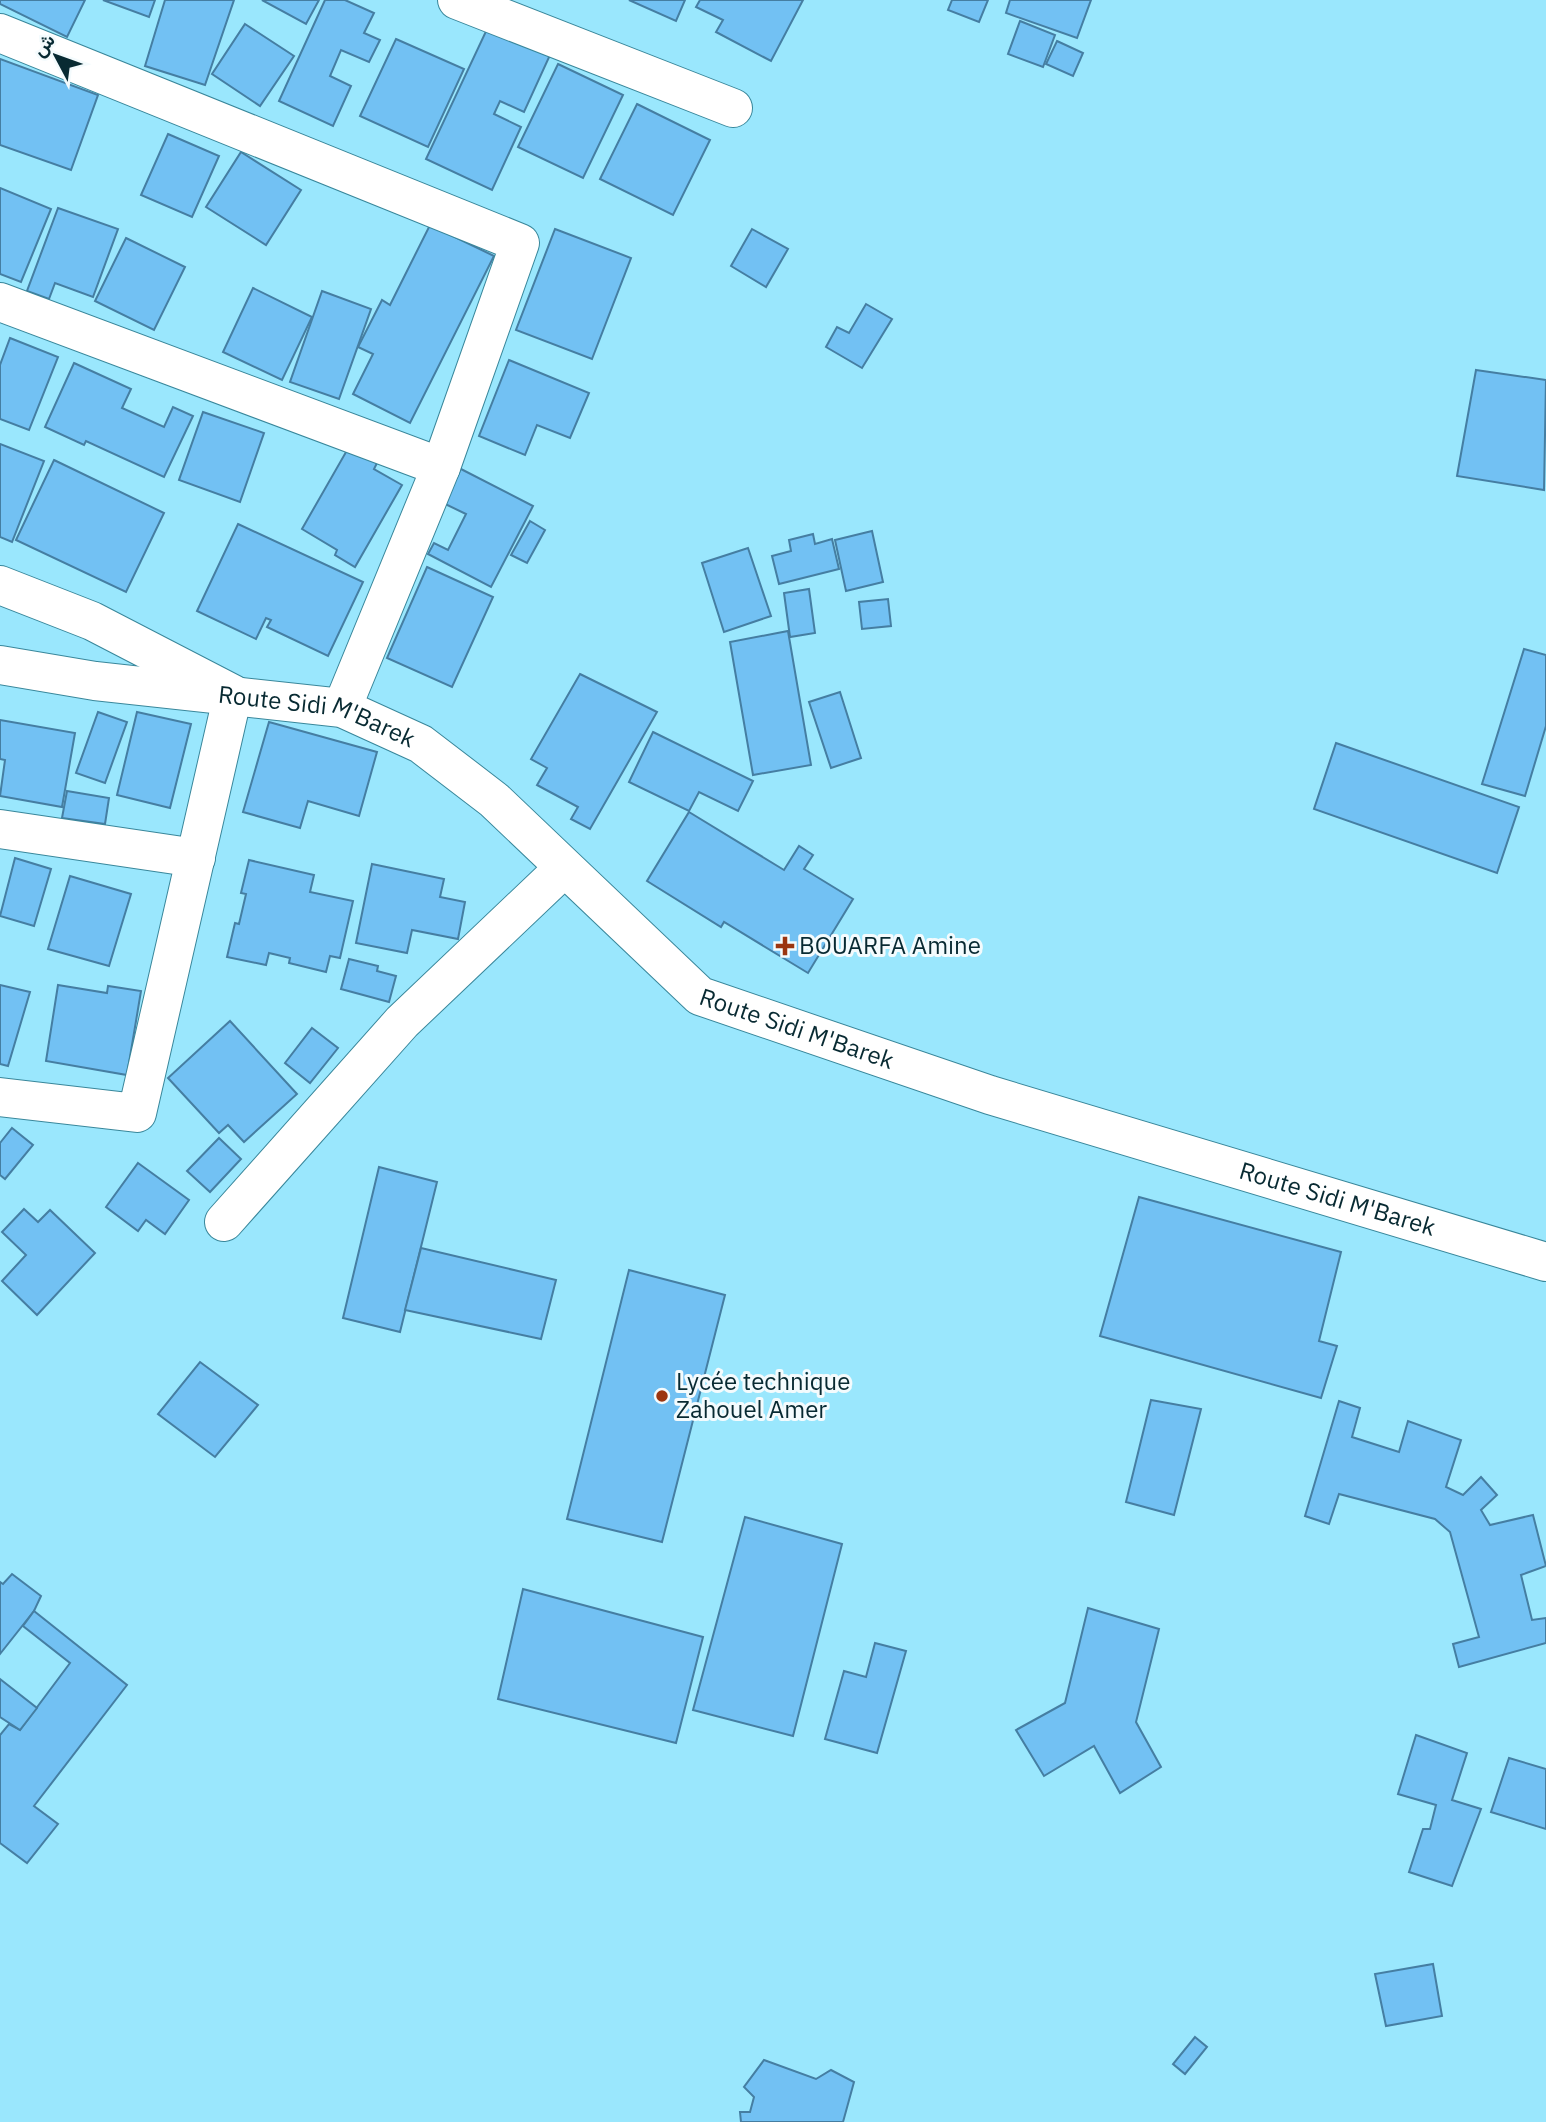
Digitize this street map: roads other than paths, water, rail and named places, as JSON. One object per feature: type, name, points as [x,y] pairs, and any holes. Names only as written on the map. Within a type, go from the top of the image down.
[{"type":"street","points":[[457,0],[733,108]]},
{"type":"street","points":[[0,33],[520,243],[441,467],[342,708]]},
{"type":"street","points":[[0,302],[441,467]]},
{"type":"street","points":[[0,585],[92,621],[233,694],[137,1113],[0,1097]]},
{"type":"street","name":"Route Sidi M'Barek","points":[[0,665],[94,681],[233,694],[342,708],[421,744],[494,800],[700,996],[990,1095],[1546,1262]]},
{"type":"street","points":[[0,829],[196,858]]},
{"type":"street","points":[[224,1222],[402,1022],[564,868]]},
{"type":"place","name":"BOUARFA Amine","points":[[785,946]]},
{"type":"place","name":"Lycée technique Zahouel Amer","points":[[662,1396]]}]
